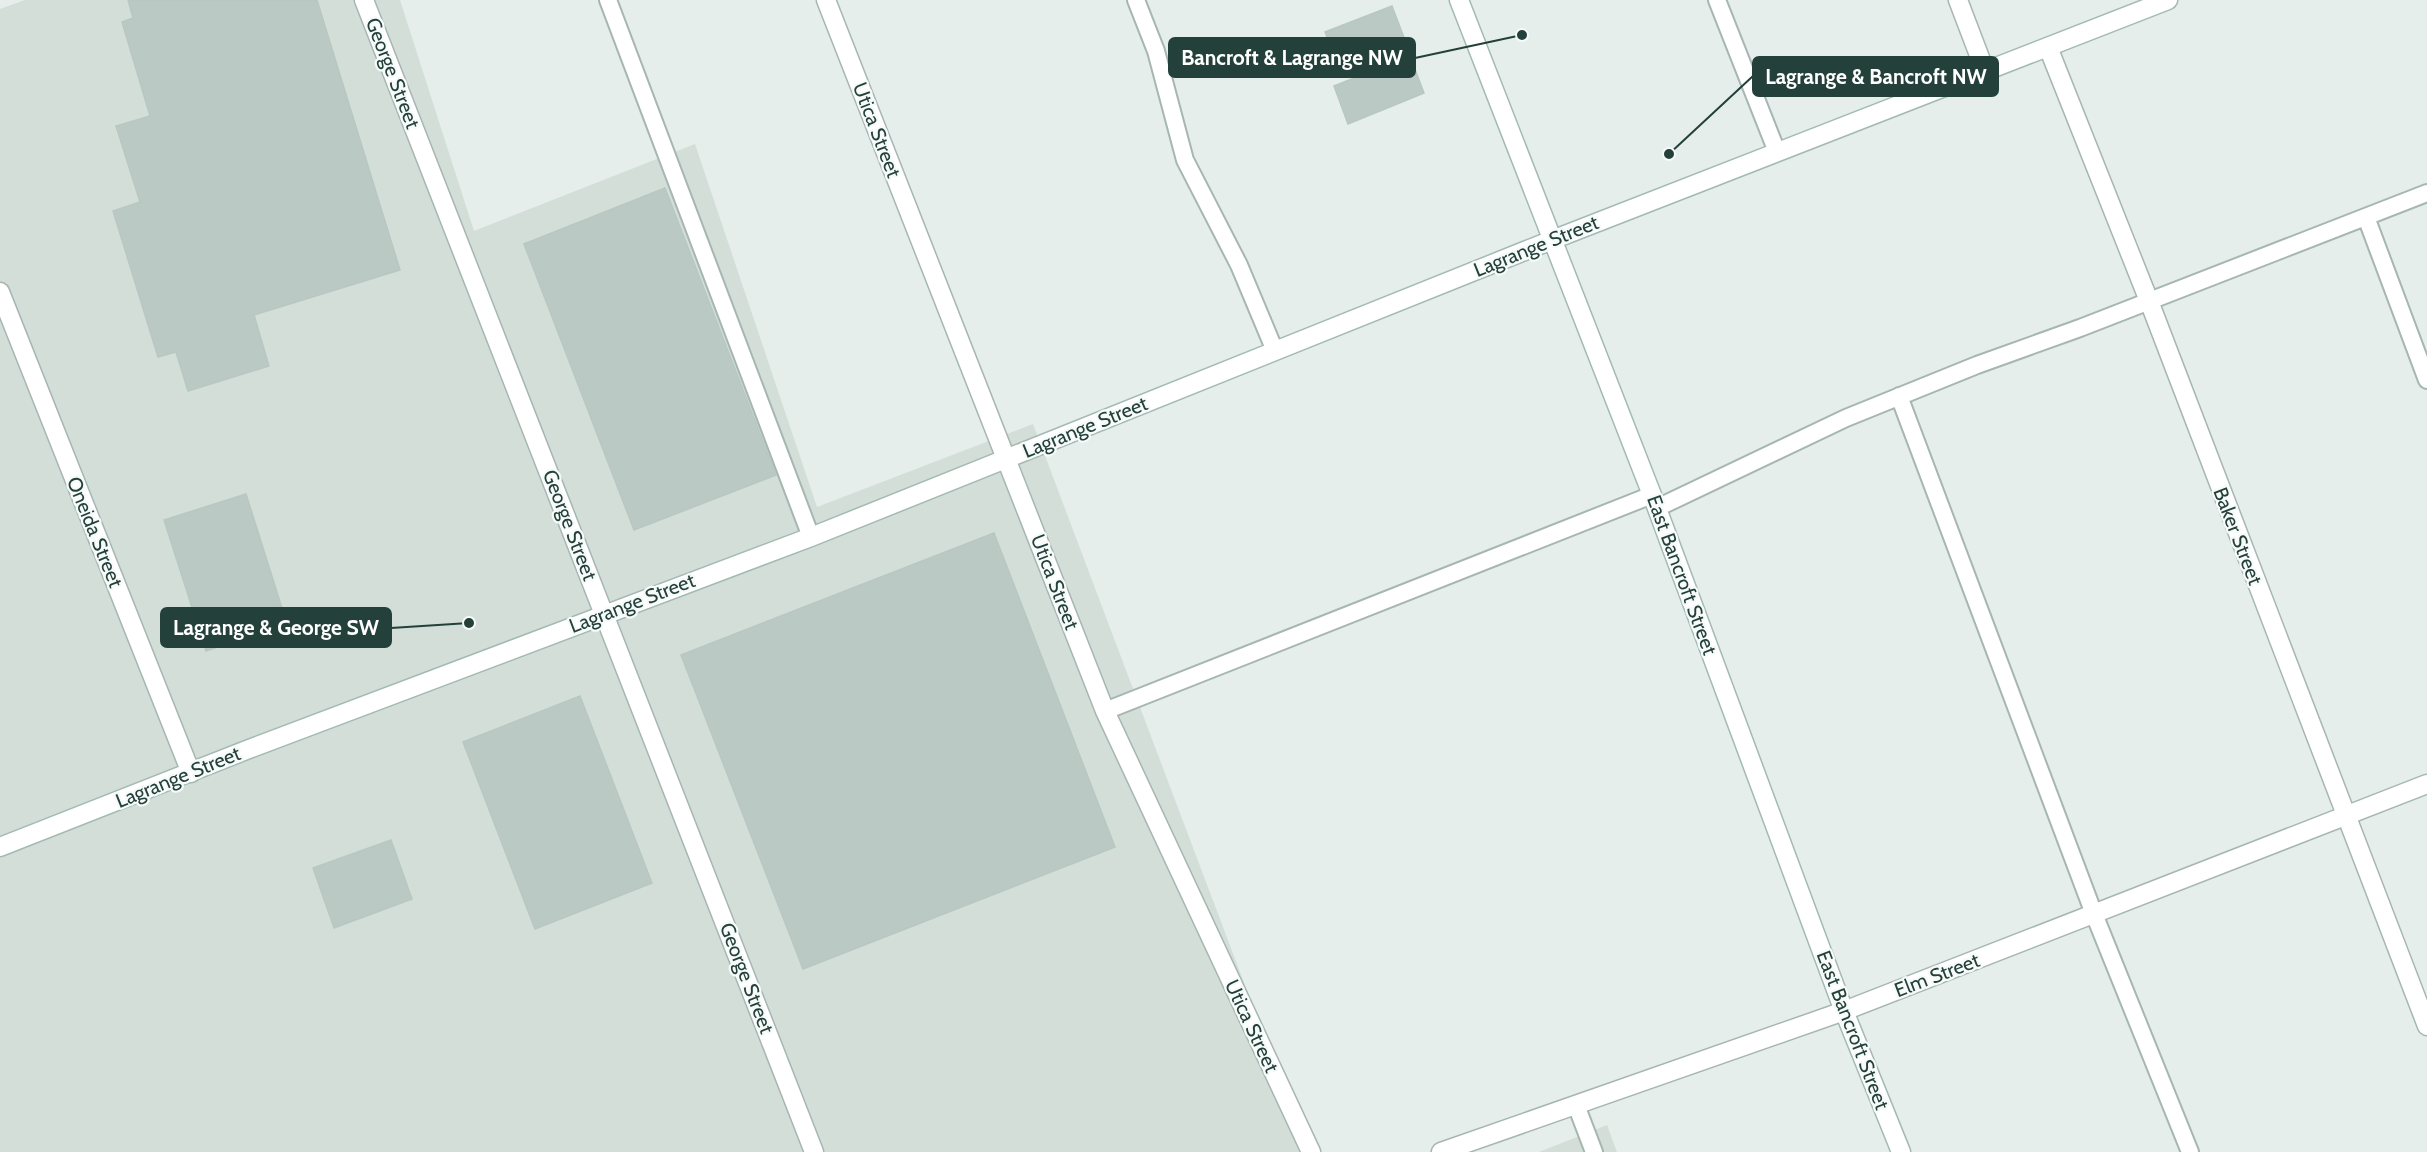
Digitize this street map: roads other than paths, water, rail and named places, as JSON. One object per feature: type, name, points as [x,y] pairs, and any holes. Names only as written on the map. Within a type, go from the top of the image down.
[{"type":"street","name":"George Street","points":[[364,0],[814,1152]]},
{"type":"street","name":"Utica Street","points":[[826,0],[1105,711],[1311,1152]]},
{"type":"street","name":"East Bancroft Street","points":[[1459,0],[1654,502],[1844,1011],[1901,1152]]},
{"type":"street","points":[[1958,0],[1985,71]]},
{"type":"street","name":"Lagrange Street","points":[[0,847],[604,613],[811,537],[1552,240],[2168,0]]},
{"type":"street","name":"Baker Street","points":[[2048,47],[2149,301],[2427,1026]]},
{"type":"street","name":"Oneida Street","points":[[0,292],[191,773]]},
{"type":"street","name":"Elm Street","points":[[1441,1152],[1844,1011],[2427,784]]},
{"type":"lane","points":[[608,0],[811,537]]},
{"type":"lane","points":[[1136,0],[1156,51],[1185,160],[1239,265],[1275,351]]},
{"type":"lane","points":[[1717,0],[1777,152]]},
{"type":"lane","points":[[1105,711],[1654,502],[1846,418],[1977,364],[2080,328],[2427,193]]},
{"type":"lane","points":[[2366,217],[2427,380]]},
{"type":"lane","points":[[1899,396],[2094,914],[2190,1152]]},
{"type":"lane","points":[[1576,1105],[1594,1152]]},
{"type":"place","name":"Bancroft & Lagrange NW","points":[[1522,35]]},
{"type":"place","name":"Lagrange & Bancroft NW","points":[[1669,154]]},
{"type":"place","name":"Lagrange & George SW","points":[[469,623]]}]
